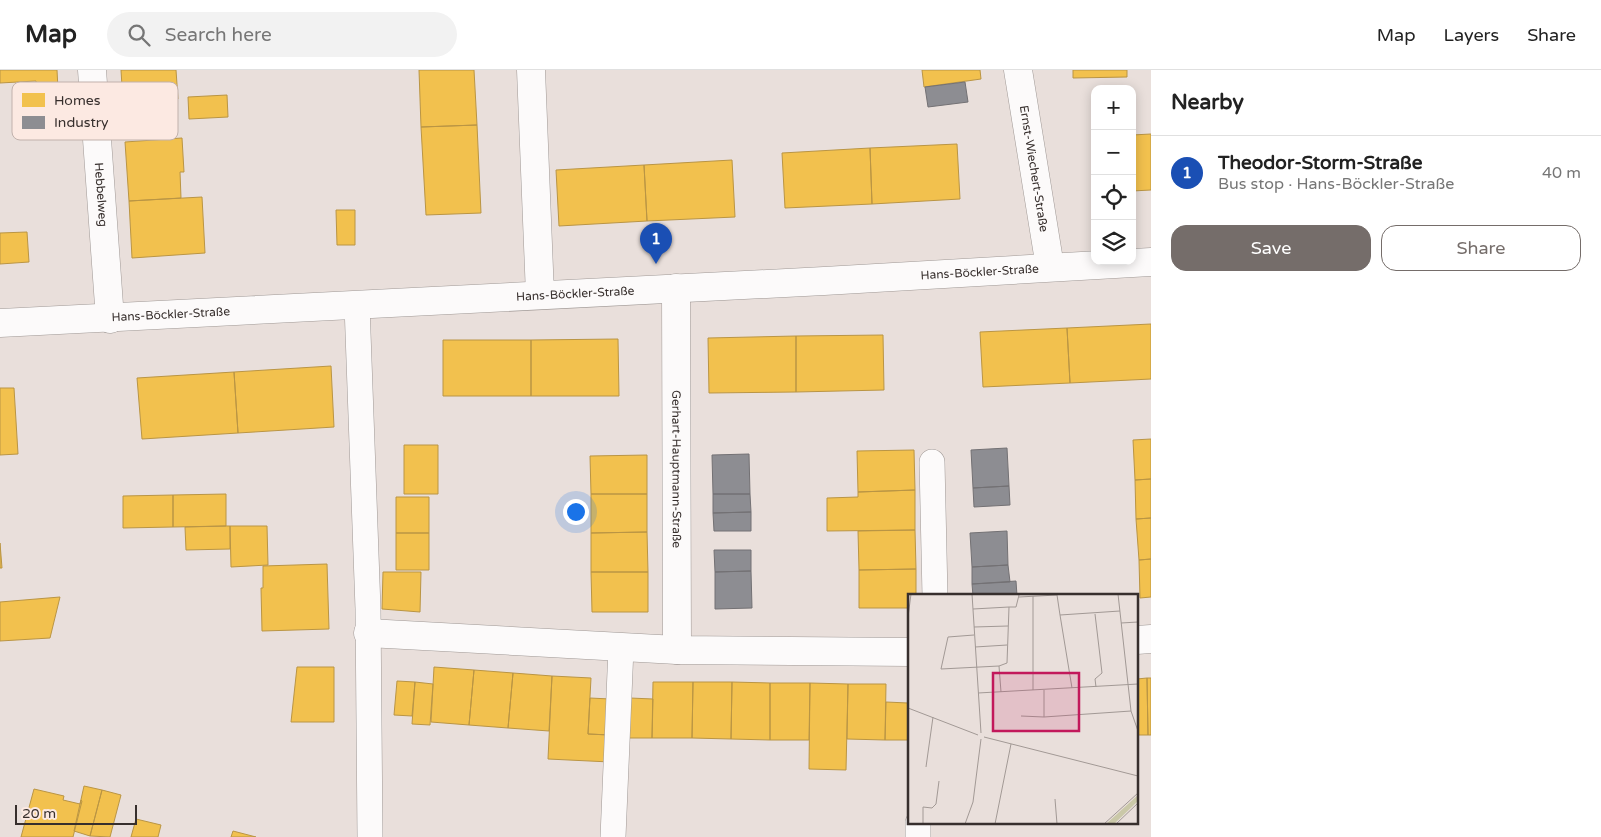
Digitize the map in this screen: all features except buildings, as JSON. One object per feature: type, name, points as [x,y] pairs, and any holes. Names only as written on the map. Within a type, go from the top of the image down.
[{"type":"street","points":[[531,70],[540,295]]},
{"type":"street","name":"Ernst-Wiechert-Straße","points":[[1018,70],[1050,267]]},
{"type":"street","name":"Hebbelweg","points":[[97,140],[110,319]]},
{"type":"street","name":"Hans-Böckler-Straße","points":[[0,324],[1151,262]]},
{"type":"street","name":"Gerhart-Hauptmann-Straße","points":[[676,288],[676,650]]},
{"type":"street","points":[[368,633],[676,650],[908,652]]},
{"type":"street","points":[[1138,640],[1151,639]]},
{"type":"lane","points":[[357,305],[368,633],[370,837]]},
{"type":"lane","points":[[932,462],[935,594]]},
{"type":"lane","points":[[613,837],[621,648]]},
{"type":"lane","points":[[918,824],[918,837]]},
{"type":"place","name":"Theodor-Storm-Straße","points":[[656,264]]}]
